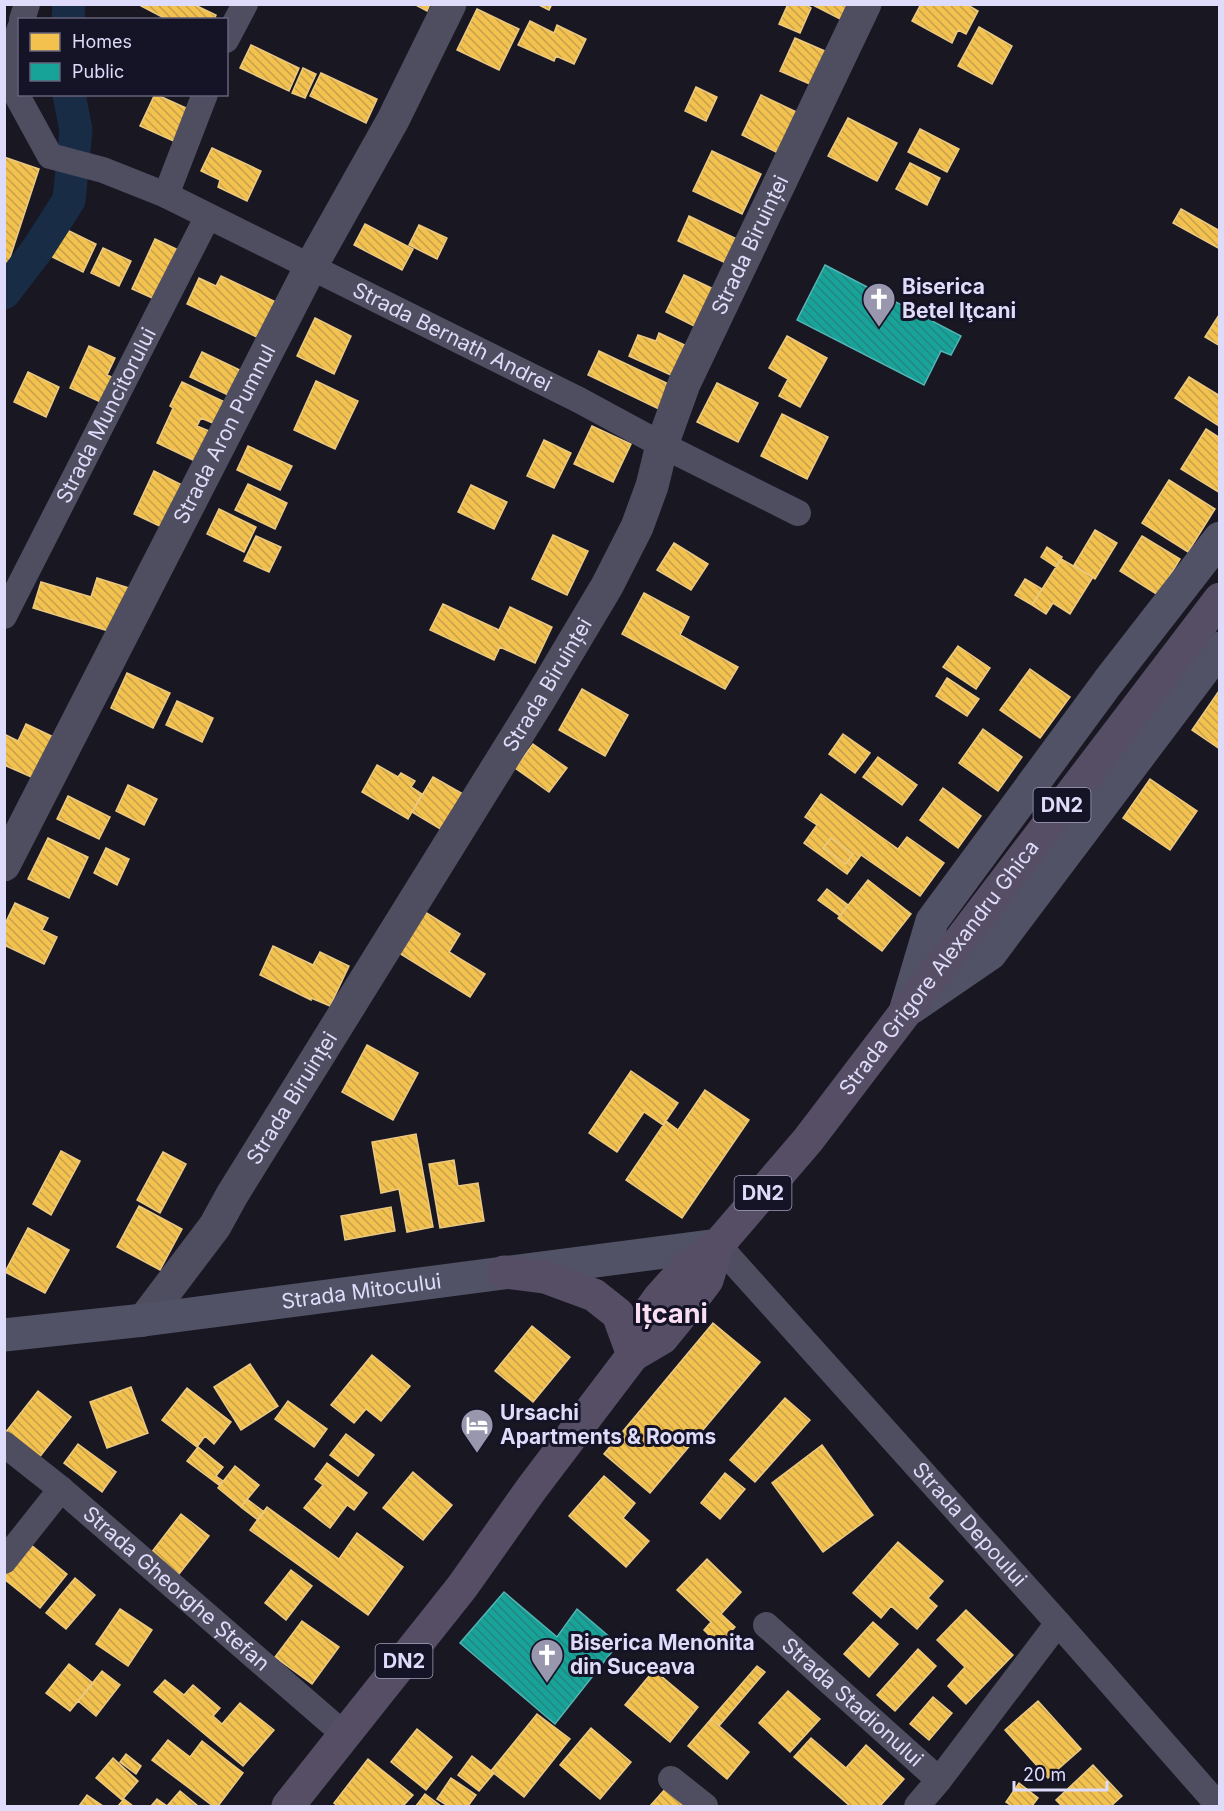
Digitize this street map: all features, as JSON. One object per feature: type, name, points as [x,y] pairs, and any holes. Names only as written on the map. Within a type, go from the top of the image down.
[{"type":"main road","points":[[905,1012],[932,921],[1108,681],[1220,538]]},
{"type":"main road","name":"Strada Grigore Alexandru Ghica","points":[[288,1806],[462,1587],[532,1488],[633,1355],[662,1338],[680,1316],[707,1280],[718,1245],[808,1140],[1220,598]]},
{"type":"main road","points":[[905,1012],[990,954],[1220,648]]},
{"type":"main road","name":"Strada Mitocului","points":[[4,1335],[144,1320],[718,1245]]},
{"type":"main road","points":[[504,1272],[545,1277],[594,1295],[618,1314],[633,1355]]},
{"type":"street","points":[[228,36],[245,4]]},
{"type":"street","name":"Strada Aron Pumnul","points":[[4,866],[310,268],[393,120],[450,4]]},
{"type":"street","name":"Strada Biruinței","points":[[144,1320],[215,1226],[539,700],[601,595],[637,527],[652,486],[662,445],[684,384],[865,4]]},
{"type":"street","name":"Strada Bernath Andrei","points":[[18,34],[12,52],[9,81],[50,156],[103,170],[166,195],[579,400],[662,445],[798,513]]},
{"type":"street","points":[[166,195],[204,96]]},
{"type":"street","name":"Strada Muncitorului","points":[[4,615],[208,216]]},
{"type":"street","name":"Strada Depoului","points":[[718,1245],[1058,1623],[1219,1806]]},
{"type":"street","name":"Strada Gheorghe Ștefan","points":[[4,1444],[61,1489],[345,1735]]},
{"type":"street","points":[[4,1561],[61,1489]]},
{"type":"street","name":"Strada Stadionului","points":[[917,1806],[1058,1623]]},
{"type":"street","name":"Strada Stadionului","points":[[766,1624],[939,1780]]},
{"type":"street","points":[[671,1779],[705,1806]]},
{"type":"building: Homes","points":[[142,4],[193,4],[216,15],[215,18],[164,18],[141,6]]},
{"type":"building: Homes","points":[[414,4],[430,4],[427,11]]},
{"type":"building: Homes","points":[[537,4],[552,4],[549,10]]},
{"type":"building: Homes","points":[[788,4],[805,4],[811,8],[800,33],[779,24]]},
{"type":"building: Homes","points":[[811,4],[858,4],[848,23]]},
{"type":"building: Homes","points":[[921,4],[966,4],[978,11],[966,34],[958,30],[952,43],[912,21]]},
{"type":"building: Homes","points":[[477,9],[519,29],[499,70],[457,50]]},
{"type":"building: Homes","points":[[530,21],[554,33],[557,25],[586,39],[574,64],[556,56],[554,61],[518,45]]},
{"type":"building: Homes","points":[[979,27],[1012,46],[992,84],[958,66]]},
{"type":"building: Homes","points":[[795,38],[827,52],[812,85],[780,71]]},
{"type":"building: Homes","points":[[251,45],[299,68],[289,91],[240,68]]},
{"type":"building: Homes","points":[[303,68],[316,74],[305,98],[292,93]]},
{"type":"building: Homes","points":[[321,73],[377,99],[366,123],[310,96]]},
{"type":"building: Homes","points":[[696,87],[717,97],[706,121],[685,111]]},
{"type":"building: Homes","points":[[761,95],[803,115],[784,156],[742,135]]},
{"type":"building: Homes","points":[[154,96],[159,96],[193,111],[178,143],[140,126]]},
{"type":"building: Homes","points":[[848,118],[897,143],[877,181],[828,156]]},
{"type":"building: Homes","points":[[920,129],[959,149],[947,172],[908,152]]},
{"type":"building: Homes","points":[[212,148],[261,171],[247,201],[218,187],[220,180],[201,171]]},
{"type":"building: Homes","points":[[712,151],[761,174],[742,214],[693,191]]},
{"type":"building: Homes","points":[[4,157],[39,169],[4,276]]},
{"type":"building: Homes","points":[[910,163],[940,178],[927,205],[896,189]]},
{"type":"building: Homes","points":[[1181,209],[1220,231],[1220,249],[1173,223]]},
{"type":"building: Homes","points":[[689,216],[739,240],[728,264],[678,241]]},
{"type":"building: Homes","points":[[365,224],[413,249],[402,270],[354,245]]},
{"type":"building: Homes","points":[[419,225],[447,238],[437,259],[409,245]]},
{"type":"building: Homes","points":[[63,228],[96,244],[83,272],[50,256]]},
{"type":"building: Homes","points":[[155,239],[185,253],[161,302],[132,289]]},
{"type":"building: Homes","points":[[103,248],[131,261],[119,286],[91,273]]},
{"type":"building: Homes","points":[[684,275],[718,291],[700,329],[666,312]]},
{"type":"building: Homes","points":[[221,276],[276,302],[259,338],[187,304],[199,278],[216,286]]},
{"type":"building: Homes","points":[[1220,316],[1220,346],[1205,337]]},
{"type":"building: Homes","points":[[315,318],[351,336],[334,374],[297,356]]},
{"type":"building: Homes","points":[[659,333],[687,346],[673,376],[629,356],[638,335],[656,341]]},
{"type":"building: Homes","points":[[787,336],[827,358],[800,407],[779,396],[788,379],[769,368]]},
{"type":"building: Homes","points":[[89,346],[115,358],[107,375],[118,380],[107,405],[70,388]]},
{"type":"building: Homes","points":[[599,351],[673,386],[661,410],[588,375]]},
{"type":"building: Homes","points":[[202,352],[240,370],[228,395],[190,377]]},
{"type":"building: Homes","points":[[28,372],[59,387],[46,417],[14,402]]},
{"type":"building: Homes","points":[[1189,377],[1220,396],[1219,426],[1175,398]]},
{"type":"building: Homes","points":[[316,381],[358,401],[335,449],[294,430]]},
{"type":"building: Homes","points":[[182,382],[225,402],[215,424],[201,418],[197,426],[211,432],[197,462],[157,443],[173,408],[170,406]]},
{"type":"building: Homes","points":[[717,383],[758,403],[738,442],[697,422]]},
{"type":"building: Homes","points":[[782,414],[828,437],[807,479],[761,456]]},
{"type":"building: Homes","points":[[592,426],[631,444],[613,482],[574,464]]},
{"type":"building: Homes","points":[[1206,429],[1220,438],[1220,493],[1181,469]]},
{"type":"building: Homes","points":[[544,440],[571,453],[554,488],[527,476]]},
{"type":"building: Homes","points":[[248,446],[292,466],[280,490],[237,470]]},
{"type":"building: Homes","points":[[154,471],[190,489],[170,531],[134,514]]},
{"type":"building: Homes","points":[[1169,480],[1215,509],[1188,552],[1142,523]]},
{"type":"building: Homes","points":[[248,484],[287,503],[275,529],[235,510]]},
{"type":"building: Homes","points":[[471,485],[507,502],[494,529],[458,512]]},
{"type":"building: Homes","points":[[219,509],[256,527],[244,552],[207,534]]},
{"type":"building: Homes","points":[[1095,530],[1117,543],[1095,579],[1074,565]]},
{"type":"building: Homes","points":[[553,535],[588,551],[567,595],[532,579]]},
{"type":"building: Homes","points":[[256,536],[281,547],[269,572],[244,561]]},
{"type":"building: Homes","points":[[1142,536],[1180,559],[1158,595],[1120,571]]},
{"type":"building: Homes","points":[[674,543],[708,564],[691,590],[657,570]]},
{"type":"building: Homes","points":[[1047,547],[1062,557],[1056,567],[1041,557]]},
{"type":"building: Homes","points":[[1061,559],[1093,577],[1070,614],[1053,603],[1046,614],[1032,605]]},
{"type":"building: Homes","points":[[97,578],[129,588],[115,633],[33,608],[41,582],[91,597]]},
{"type":"building: Homes","points":[[1025,579],[1042,589],[1032,605],[1015,595]]},
{"type":"building: Homes","points":[[644,593],[689,617],[680,635],[738,667],[725,689],[622,634]]},
{"type":"building: Homes","points":[[443,604],[499,630],[510,607],[552,627],[535,663],[500,647],[494,660],[430,630]]},
{"type":"building: Homes","points":[[958,646],[990,668],[976,689],[943,667]]},
{"type":"building: Homes","points":[[1030,669],[1070,697],[1040,738],[1000,710]]},
{"type":"building: Homes","points":[[127,673],[170,693],[153,728],[111,708]]},
{"type":"building: Homes","points":[[947,678],[979,699],[967,716],[936,696]]},
{"type":"building: Homes","points":[[582,689],[628,715],[605,756],[559,730]]},
{"type":"building: Homes","points":[[1220,692],[1220,749],[1192,730]]},
{"type":"building: Homes","points":[[177,701],[213,718],[202,742],[166,725]]},
{"type":"building: Homes","points":[[26,724],[56,738],[36,779],[4,765],[4,734],[18,741]]},
{"type":"building: Homes","points":[[983,729],[1022,757],[998,791],[959,763]]},
{"type":"building: Homes","points":[[843,734],[870,753],[855,773],[829,754]]},
{"type":"building: Homes","points":[[533,744],[567,768],[549,792],[515,768]]},
{"type":"building: Homes","points":[[878,757],[917,785],[902,805],[863,777]]},
{"type":"building: Homes","points":[[377,765],[398,777],[401,773],[415,781],[411,787],[422,794],[408,819],[362,792]]},
{"type":"building: Homes","points":[[433,777],[463,794],[442,830],[412,812]]},
{"type":"building: Homes","points":[[1150,779],[1197,811],[1170,850],[1123,818]]},
{"type":"building: Homes","points":[[128,785],[157,799],[144,825],[116,811]]},
{"type":"building: Homes","points":[[943,788],[981,816],[958,848],[920,820]]},
{"type":"building: Homes","points":[[821,794],[898,849],[907,837],[944,863],[920,896],[861,855],[847,874],[804,843],[817,825],[805,817]]},
{"type":"building: Homes","points":[[68,796],[110,817],[99,839],[57,819]]},
{"type":"building: Homes","points":[[48,838],[88,857],[69,898],[28,879]]},
{"type":"building: Homes","points":[[831,838],[853,854],[846,864],[823,848]]},
{"type":"building: Homes","points":[[106,848],[129,859],[117,885],[94,873]]},
{"type":"building: Homes","points":[[868,880],[911,914],[882,951],[838,918]]},
{"type":"building: Homes","points":[[827,889],[848,905],[840,916],[818,900]]},
{"type":"building: Homes","points":[[15,903],[48,918],[42,930],[57,937],[44,964],[4,945],[4,926]]},
{"type":"building: Homes","points":[[425,912],[460,934],[449,952],[485,974],[470,997],[399,953]]},
{"type":"building: Homes","points":[[273,946],[313,965],[320,952],[349,966],[330,1006],[311,998],[311,1000],[260,975]]},
{"type":"building: Homes","points":[[367,1045],[418,1073],[393,1120],[342,1092]]},
{"type":"building: Homes","points":[[631,1071],[678,1103],[663,1125],[644,1112],[617,1152],[589,1133]]},
{"type":"building: Homes","points":[[705,1090],[749,1120],[682,1218],[626,1180],[666,1121],[678,1130]]},
{"type":"building: Homes","points":[[416,1134],[433,1227],[407,1232],[399,1189],[381,1193],[372,1142]]},
{"type":"building: Homes","points":[[61,1151],[80,1161],[51,1215],[33,1204]]},
{"type":"building: Homes","points":[[163,1152],[186,1164],[160,1213],[137,1200]]},
{"type":"building: Homes","points":[[454,1160],[458,1186],[478,1183],[484,1221],[440,1228],[429,1164]]},
{"type":"building: Homes","points":[[139,1206],[182,1229],[160,1270],[117,1247]]},
{"type":"building: Homes","points":[[391,1207],[395,1231],[345,1240],[341,1216]]},
{"type":"building: Homes","points":[[28,1228],[69,1250],[45,1293],[5,1272]]},
{"type":"building: Homes","points":[[713,1323],[760,1362],[650,1493],[604,1454]]},
{"type":"building: Homes","points":[[532,1326],[570,1357],[533,1402],[495,1371]]},
{"type":"building: Homes","points":[[372,1355],[410,1386],[381,1421],[366,1409],[354,1423],[331,1405]]},
{"type":"building: Homes","points":[[250,1364],[278,1406],[241,1430],[214,1387]]},
{"type":"building: Homes","points":[[131,1387],[148,1433],[107,1448],[90,1402]]},
{"type":"building: Homes","points":[[187,1388],[231,1422],[214,1444],[205,1436],[197,1447],[162,1420]]},
{"type":"building: Homes","points":[[38,1391],[71,1417],[38,1459],[5,1433]]},
{"type":"building: Homes","points":[[785,1398],[810,1420],[755,1482],[730,1460]]},
{"type":"building: Homes","points":[[288,1401],[327,1429],[314,1447],[275,1419]]},
{"type":"building: Homes","points":[[346,1434],[374,1455],[358,1476],[330,1455]]},
{"type":"building: Homes","points":[[78,1444],[116,1472],[102,1492],[64,1463]]},
{"type":"building: Homes","points":[[822,1445],[873,1515],[823,1552],[772,1483]]},
{"type":"building: Homes","points":[[198,1447],[223,1467],[216,1476],[223,1481],[219,1485],[187,1461]]},
{"type":"building: Homes","points":[[327,1463],[367,1493],[354,1510],[347,1505],[330,1528],[304,1508],[323,1485],[315,1479]]},
{"type":"building: Homes","points":[[235,1466],[259,1485],[241,1507],[218,1488]]},
{"type":"building: Homes","points":[[413,1472],[452,1505],[423,1540],[383,1508]]},
{"type":"building: Homes","points":[[725,1473],[745,1489],[720,1519],[701,1503]]},
{"type":"building: Homes","points":[[604,1476],[635,1503],[623,1518],[649,1541],[626,1567],[569,1516]]},
{"type":"building: Homes","points":[[247,1499],[264,1512],[258,1520],[241,1507]]},
{"type":"building: Homes","points":[[267,1507],[339,1559],[357,1533],[403,1567],[368,1615],[250,1530]]},
{"type":"building: Homes","points":[[181,1514],[209,1536],[179,1574],[151,1553]]},
{"type":"building: Homes","points":[[25,1540],[67,1574],[40,1608],[4,1579],[4,1565]]},
{"type":"building: Homes","points":[[898,1542],[943,1581],[928,1598],[937,1606],[917,1629],[891,1606],[881,1618],[853,1593]]},
{"type":"building: Homes","points":[[707,1559],[741,1592],[721,1614],[735,1627],[719,1645],[704,1630],[711,1622],[677,1590]]},
{"type":"building: Homes","points":[[291,1570],[312,1586],[286,1620],[265,1603]]},
{"type":"building: Homes","points":[[75,1578],[95,1595],[66,1629],[46,1613]]},
{"type":"building: Homes","points":[[120,1609],[152,1630],[128,1666],[96,1644]]},
{"type":"building: Homes","points":[[966,1610],[1013,1655],[966,1704],[948,1686],[965,1667],[937,1640]]},
{"type":"building: Homes","points":[[302,1621],[339,1647],[312,1684],[275,1657]]},
{"type":"building: Homes","points":[[873,1622],[898,1644],[869,1677],[844,1654]]},
{"type":"building: Homes","points":[[918,1649],[936,1666],[895,1711],[877,1695]]},
{"type":"building: Homes","points":[[69,1664],[93,1683],[70,1711],[46,1693]]},
{"type":"building: Homes","points":[[757,1666],[765,1672],[719,1726],[711,1719]]},
{"type":"building: Homes","points":[[654,1670],[698,1707],[670,1742],[625,1705]]},
{"type":"building: Homes","points":[[102,1671],[120,1685],[96,1716],[78,1701]]},
{"type":"building: Homes","points":[[165,1680],[184,1695],[193,1685],[220,1708],[213,1716],[222,1724],[240,1703],[274,1730],[243,1766],[154,1692]]},
{"type":"building: Homes","points":[[788,1691],[820,1719],[790,1752],[759,1723]]},
{"type":"building: Homes","points":[[933,1697],[952,1713],[929,1740],[910,1724]]},
{"type":"building: Homes","points":[[1038,1701],[1081,1749],[1048,1778],[1005,1730]]},
{"type":"building: Homes","points":[[537,1714],[570,1739],[524,1797],[491,1771]]},
{"type":"building: Homes","points":[[711,1719],[749,1752],[727,1779],[688,1746]]},
{"type":"building: Homes","points":[[591,1728],[631,1762],[600,1799],[560,1765]]},
{"type":"building: Homes","points":[[417,1729],[452,1757],[426,1790],[391,1762]]},
{"type":"building: Homes","points":[[811,1738],[846,1768],[866,1745],[904,1779],[880,1806],[850,1806],[794,1757]]},
{"type":"building: Homes","points":[[168,1740],[190,1757],[202,1741],[243,1773],[218,1806],[213,1806],[152,1760]]},
{"type":"building: Homes","points":[[126,1754],[141,1766],[136,1774],[120,1762]]},
{"type":"building: Homes","points":[[472,1756],[494,1773],[479,1791],[458,1775]]},
{"type":"building: Homes","points":[[113,1758],[138,1781],[122,1800],[96,1778]]},
{"type":"building: Homes","points":[[368,1759],[413,1795],[403,1806],[338,1806],[334,1803]]},
{"type":"building: Homes","points":[[1093,1765],[1122,1796],[1111,1806],[1062,1806],[1056,1800]]},
{"type":"building: Homes","points":[[451,1778],[476,1795],[468,1806],[448,1806],[437,1799]]},
{"type":"building: Homes","points":[[1019,1783],[1038,1798],[1032,1806],[1012,1806],[1006,1802]]},
{"type":"building: Homes","points":[[666,1788],[686,1806],[650,1806]]},
{"type":"building: Homes","points":[[180,1791],[198,1806],[167,1806]]},
{"type":"building: Homes","points":[[425,1794],[441,1806],[416,1806]]},
{"type":"building: Homes","points":[[87,1795],[103,1806],[79,1806]]},
{"type":"building: Homes","points":[[124,1799],[133,1806],[118,1806]]},
{"type":"building: Homes","points":[[157,1799],[167,1806],[151,1806]]},
{"type":"building: Public","name":"Biserica Betel Iţcani","points":[[825,265],[961,336],[951,355],[941,351],[924,385],[797,320]]},
{"type":"building: Public","name":"Biserica Menonita din Suceava","points":[[504,1592],[557,1637],[577,1609],[618,1644],[555,1724],[460,1643]]},
{"type":"waterway","points":[[68,18],[69,4]]},
{"type":"waterway","points":[[4,293],[37,250],[69,200],[76,130],[69,96]]},
{"type":"place","name":"Biserica Betel Iţcani","points":[[879,328]]},
{"type":"place","name":"Ursachi Apartments & Rooms","points":[[477,1454]]},
{"type":"place","name":"Biserica Menonita din Suceava","points":[[547,1684]]},
{"type":"district","name":"Ițcani","points":[[671,1314]]}]
